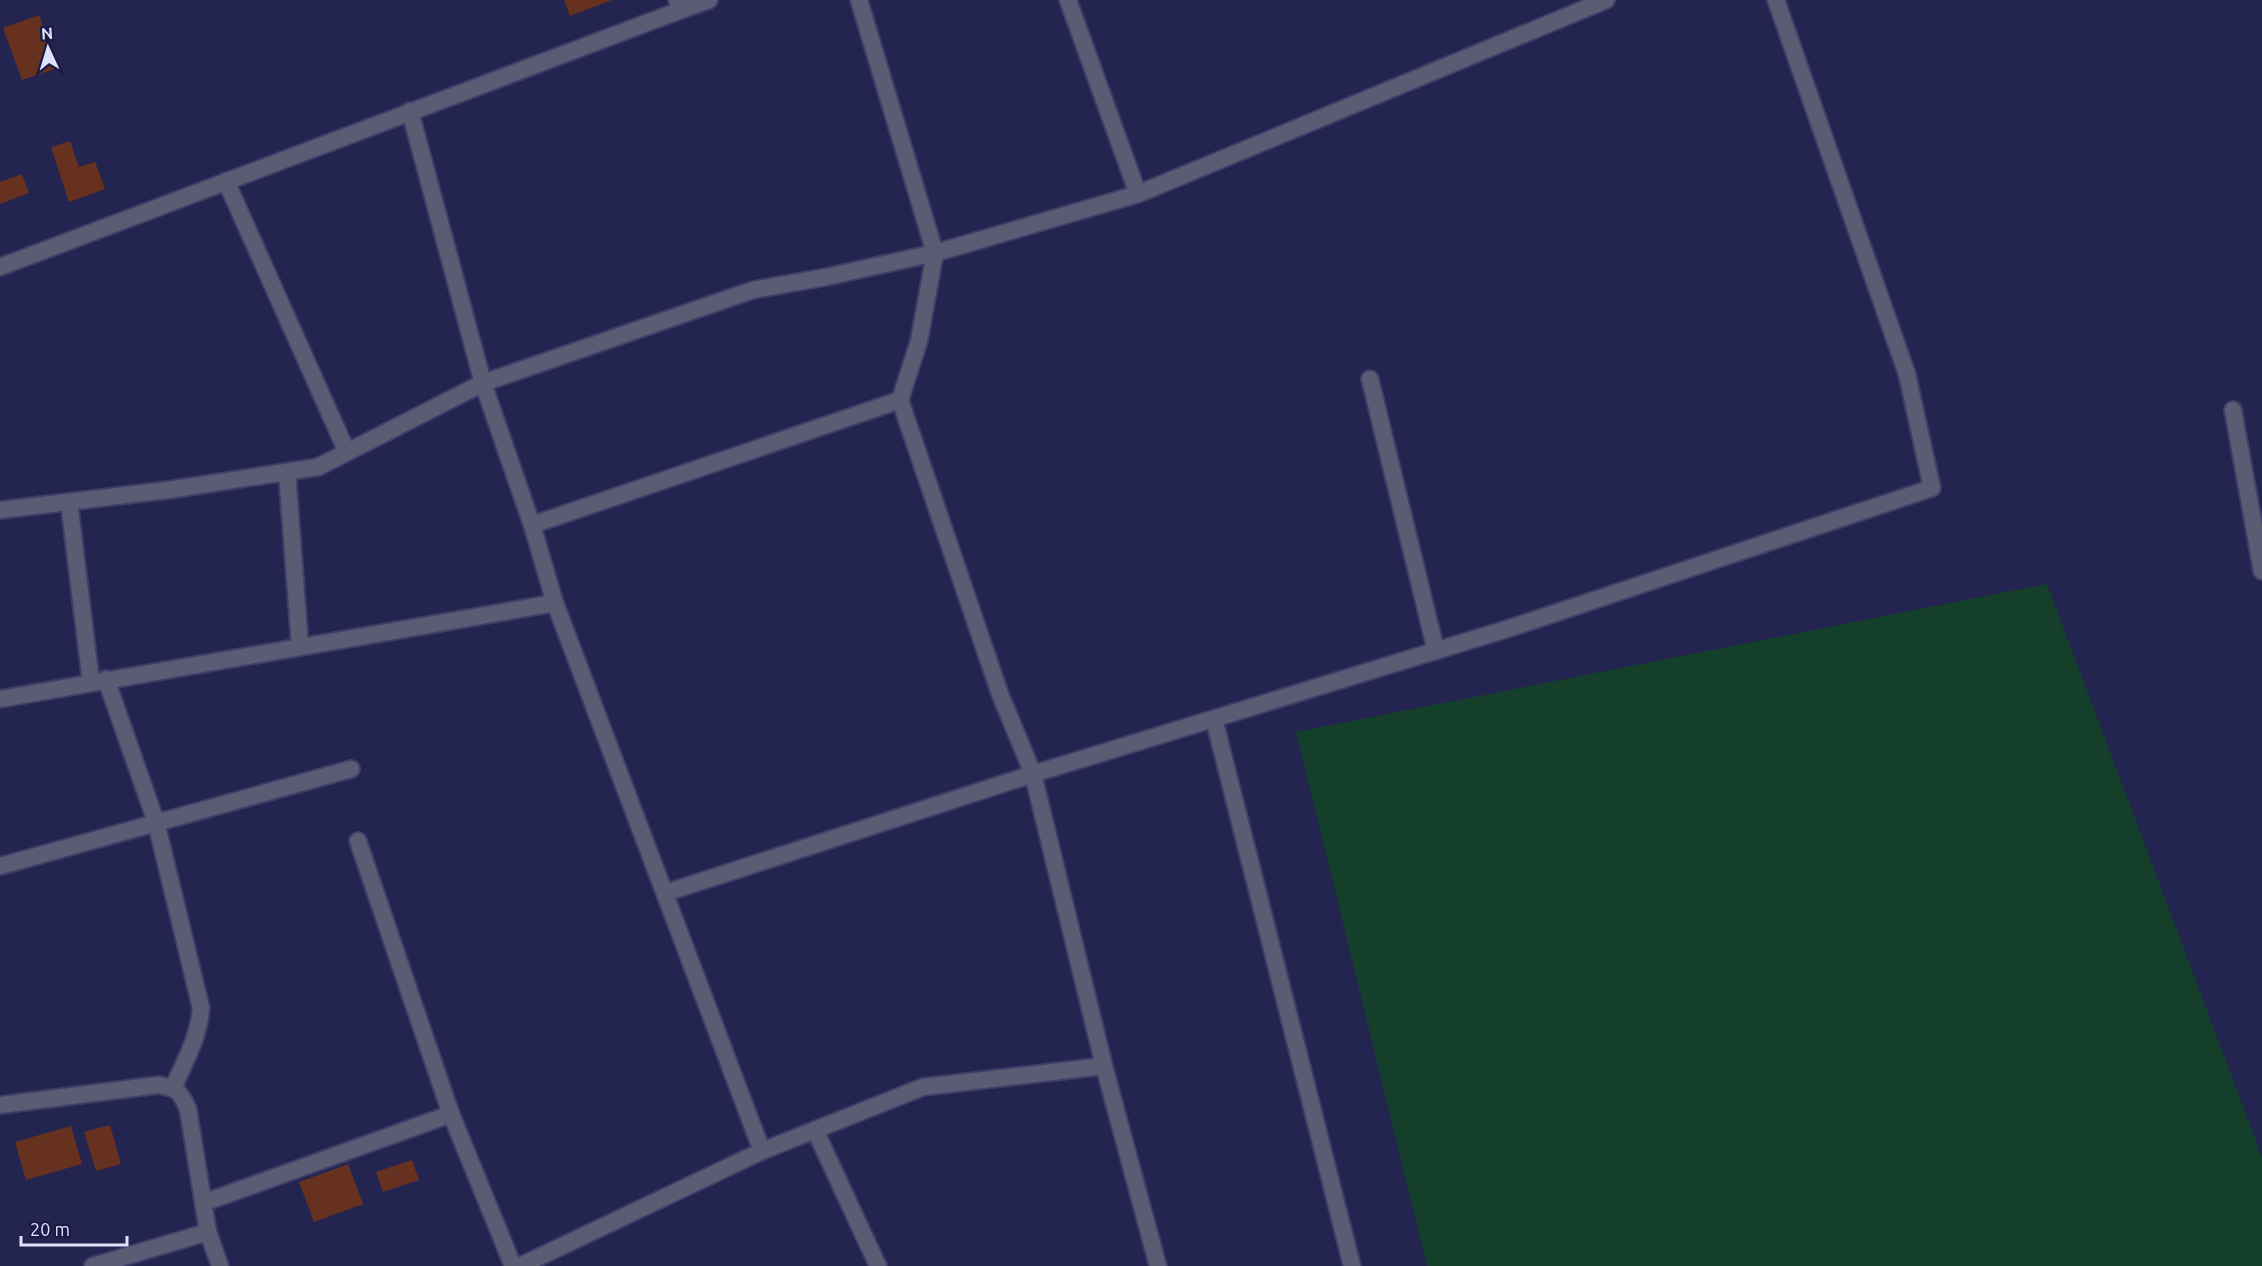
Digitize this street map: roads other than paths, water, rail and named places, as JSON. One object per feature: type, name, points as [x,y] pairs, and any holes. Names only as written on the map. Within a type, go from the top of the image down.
[{"type":"street","points":[[0,267],[410,111],[679,5],[709,0]]},
{"type":"street","points":[[859,0],[935,253],[919,341],[900,400],[1000,694],[1033,774],[1104,1066],[1158,1266]]},
{"type":"street","points":[[1068,0],[1138,195]]},
{"type":"street","points":[[0,510],[318,467],[483,383],[753,290],[826,277],[935,253],[1138,195],[1606,0]]},
{"type":"street","points":[[665,893],[1033,774],[1436,651],[1932,488],[1907,374],[1776,0]]},
{"type":"street","points":[[410,111],[483,383],[532,525],[555,603],[762,1151]]},
{"type":"street","points":[[226,181],[347,452]]},
{"type":"street","points":[[1370,379],[1436,651]]},
{"type":"street","points":[[532,525],[900,400]]},
{"type":"street","points":[[2233,410],[2262,572]]},
{"type":"street","points":[[287,472],[300,646]]},
{"type":"street","points":[[69,502],[99,681],[156,822],[201,1008],[200,1025],[195,1041],[173,1088]]},
{"type":"street","points":[[0,699],[555,603]]},
{"type":"street","points":[[1214,719],[1352,1266]]},
{"type":"street","points":[[0,866],[351,769]]},
{"type":"street","points":[[358,842],[451,1114],[513,1266]]},
{"type":"street","points":[[520,1266],[762,1151],[922,1087],[1104,1066]]},
{"type":"street","points":[[0,1105],[158,1085],[173,1088],[182,1096],[188,1109],[208,1232],[220,1266]]},
{"type":"street","points":[[203,1203],[451,1114]]},
{"type":"street","points":[[815,1130],[878,1266]]},
{"type":"street","points":[[93,1266],[208,1232]]}]
